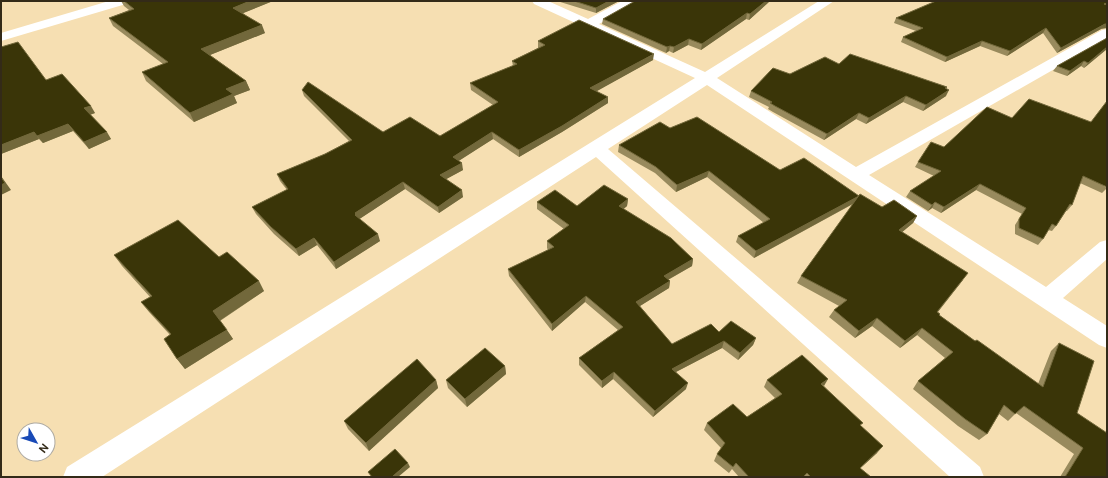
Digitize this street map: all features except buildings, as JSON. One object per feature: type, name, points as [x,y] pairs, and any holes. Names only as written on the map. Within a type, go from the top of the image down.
[{"type":"street","points":[[1,37],[122,1]]},
{"type":"street","points":[[538,1],[706,78],[1107,338]]},
{"type":"street","points":[[589,24],[631,1]]},
{"type":"street","points":[[77,477],[828,1]]},
{"type":"street","points":[[855,175],[1107,33]]},
{"type":"street","points":[[596,148],[970,477]]},
{"type":"street","points":[[1047,299],[1107,247]]}]
